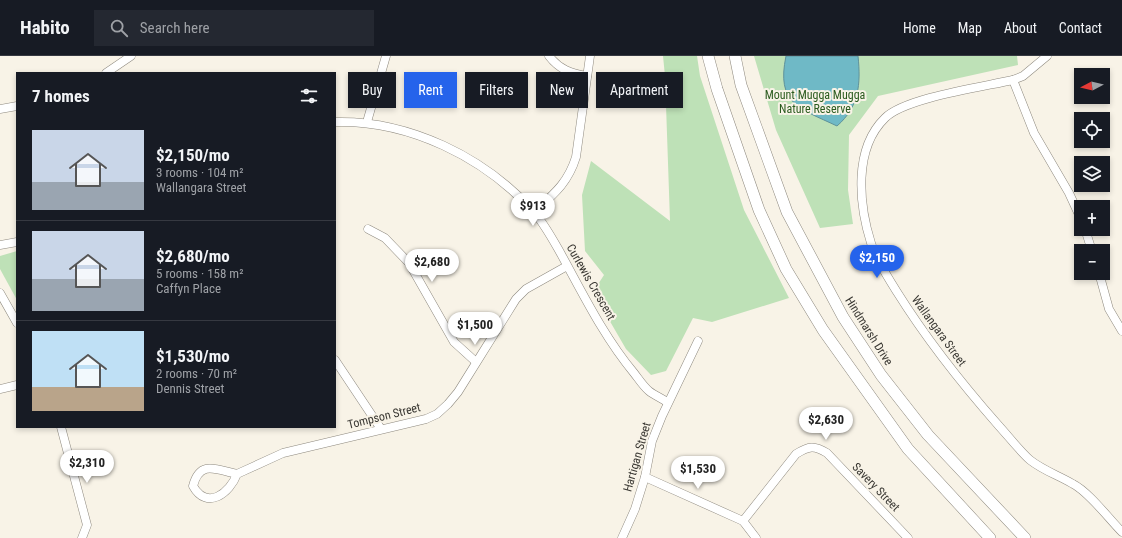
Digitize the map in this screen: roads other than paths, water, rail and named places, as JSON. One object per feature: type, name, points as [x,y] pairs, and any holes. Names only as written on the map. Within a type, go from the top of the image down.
[{"type":"main road","points":[[708,56],[717,88],[759,210],[786,269],[823,330],[908,449],[990,538]]},
{"type":"main road","name":"Hindmarsh Drive","points":[[735,56],[741,85],[787,212],[843,317],[881,375],[928,435],[1025,538]]},
{"type":"street","points":[[107,72],[131,56]]},
{"type":"street","points":[[367,122],[386,56]]},
{"type":"street","points":[[549,56],[562,69],[569,72]]},
{"type":"street","points":[[588,72],[590,56]]},
{"type":"street","name":"Wallangara Street","points":[[1047,56],[1023,76],[1013,80],[910,104],[885,118],[871,137],[864,160],[861,183],[864,213],[871,244],[886,275],[916,322],[974,398],[1029,459],[1046,472],[1073,484],[1082,490],[1122,532]]},
{"type":"street","points":[[1013,80],[1034,133],[1074,204]]},
{"type":"street","points":[[0,109],[16,106]]},
{"type":"street","points":[[534,212],[554,194],[572,172],[576,157],[583,108]]},
{"type":"street","name":"Curlewis Crescent","points":[[336,122],[367,122],[427,139],[450,149],[479,165],[495,177],[534,212],[554,242],[623,360],[649,391],[667,402]]},
{"type":"street","points":[[368,229],[385,238],[409,263],[454,342],[476,362]]},
{"type":"street","points":[[0,245],[16,242]]},
{"type":"street","name":"Tompson Street","points":[[237,474],[283,453],[381,429],[413,423],[437,414],[458,392],[516,299],[526,289],[567,266]]},
{"type":"street","points":[[1101,280],[1109,310],[1122,331]]},
{"type":"street","points":[[0,293],[16,321]]},
{"type":"street","name":"Hartigan Street","points":[[622,538],[635,510],[645,477],[652,441],[667,402],[698,341]]},
{"type":"street","points":[[336,362],[381,429]]},
{"type":"street","points":[[0,389],[16,386]]},
{"type":"street","points":[[61,428],[87,525],[82,538]]},
{"type":"street","name":"Savery Street","points":[[743,521],[796,454],[807,448],[818,447],[827,453],[908,538]]},
{"type":"street","points":[[213,468],[237,474],[233,484],[226,492],[217,497],[205,498],[197,494],[193,486],[195,478],[200,470],[213,468]]},
{"type":"street","points":[[645,477],[743,521],[756,538]]},
{"type":"water","points":[[786,56],[858,56],[859,76],[857,94],[850,111],[837,126],[802,109],[788,94],[784,85]]},
{"type":"park label","name":"Mount Mugga Mugga Nature Reserve","points":[[815,102]]}]
